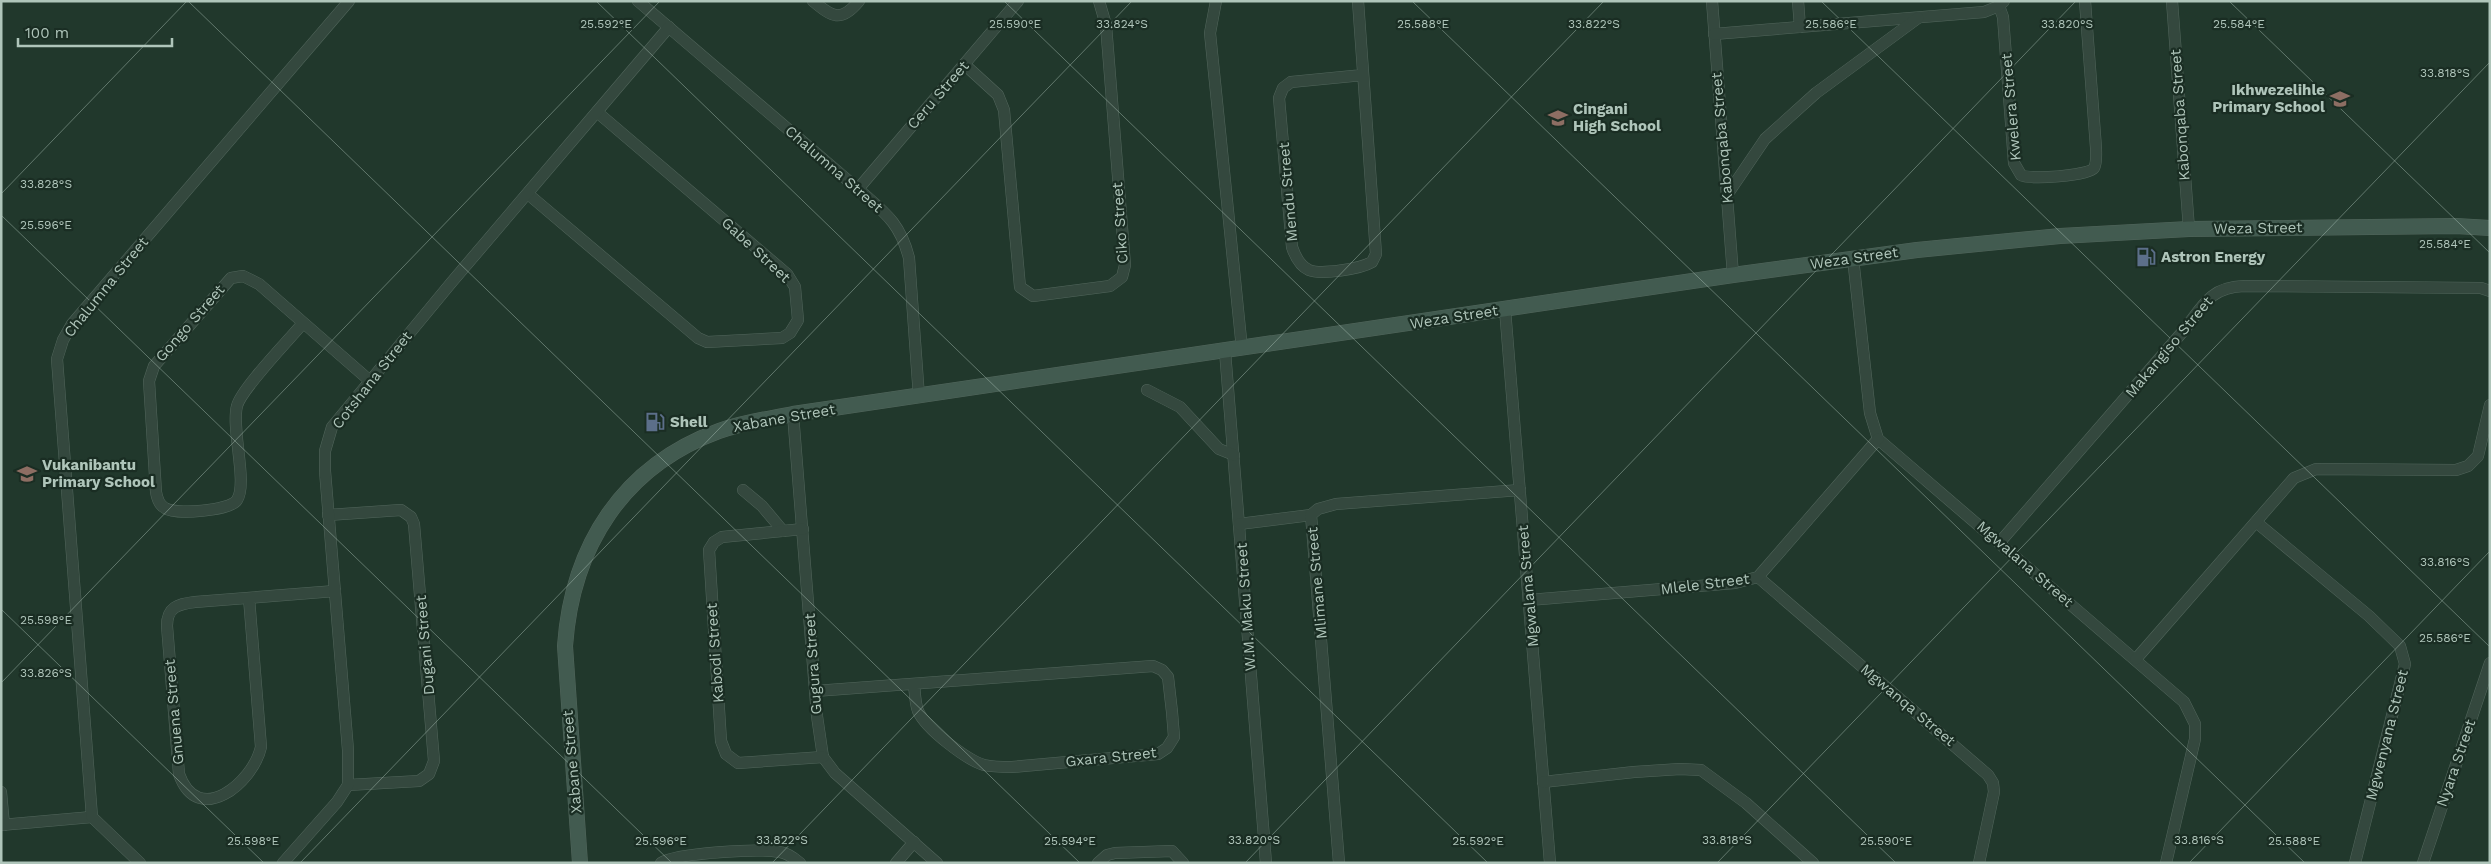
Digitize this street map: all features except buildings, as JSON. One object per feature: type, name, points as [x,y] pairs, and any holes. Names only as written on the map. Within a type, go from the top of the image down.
[{"type":"street","name":"Chalumna Street","points":[[92,818],[57,369],[60,348],[72,324],[349,1]]},
{"type":"street","name":"Chalumna Street","points":[[638,1],[858,188],[890,218],[903,236],[910,258],[919,397]]},
{"type":"street","points":[[813,1],[829,15],[838,16],[846,14],[859,1]]},
{"type":"street","name":"Ceru Street","points":[[858,188],[1018,1]]},
{"type":"street","name":"Ciko Street","points":[[964,64],[998,95],[1004,110],[1020,287],[1033,296],[1110,286],[1122,277],[1125,265],[1106,25],[1099,1]]},
{"type":"street","points":[[1216,1],[1210,33],[1242,349]]},
{"type":"street","name":"Mendu Street","points":[[1358,1],[1376,254],[1372,262],[1356,268],[1320,272],[1307,269],[1298,260],[1292,247],[1279,98],[1280,91],[1291,82],[1362,75]]},
{"type":"street","name":"Kabonqaba Street","points":[[1712,1],[1733,274]]},
{"type":"street","points":[[1798,1],[1800,27]]},
{"type":"street","name":"Kwelera Street","points":[[2001,4],[2014,163],[2021,175],[2033,177],[2086,173],[2094,168],[2096,148],[2085,1]]},
{"type":"street","name":"Kabonqaba Street","points":[[2172,1],[2190,229]]},
{"type":"street","points":[[1714,34],[1984,12],[2001,4]]},
{"type":"street","points":[[1727,196],[1765,139],[1816,93],[1918,18]]},
{"type":"street","name":"Cotshana Street","points":[[348,785],[348,750],[325,471],[328,439],[340,416],[369,380],[669,27]]},
{"type":"street","name":"Gabe Street","points":[[528,194],[703,340],[708,342],[782,338],[794,330],[798,320],[795,287],[787,274],[598,112]]},
{"type":"street","name":"Weza Street","points":[[1225,352],[1733,274],[1853,258],[2060,236],[2190,229],[2456,226],[2490,228]]},
{"type":"street","points":[[1853,258],[1870,413],[1878,439]]},
{"type":"street","name":"Gongo Street","points":[[303,323],[238,401],[235,419],[241,487],[237,500],[228,507],[217,509],[172,512],[165,509],[158,500],[156,492],[149,381],[154,366],[226,282],[236,276],[250,278],[259,284],[369,380]]},
{"type":"street","name":"Makangiso Street","points":[[2000,542],[2218,290],[2230,286],[2244,286],[2481,288],[2490,291]]},
{"type":"street","name":"Mgwalana Street","points":[[1505,309],[1550,863]]},
{"type":"street","name":"Xabane Street","points":[[580,863],[565,646],[567,613],[588,547],[618,500],[662,461],[693,442],[720,430],[793,414],[1225,352]]},
{"type":"street","name":"W.M. Maku Street","points":[[1225,352],[1266,863]]},
{"type":"street","points":[[1147,390],[1180,407],[1219,449],[1234,455]]},
{"type":"street","points":[[2136,660],[2256,522],[2282,489],[2294,478],[2316,469],[2456,470],[2468,466],[2478,456],[2490,405]]},
{"type":"street","name":"Gugura Street","points":[[793,414],[818,732],[823,757],[844,782],[937,863]]},
{"type":"street","name":"Mgwalana Street","points":[[1878,439],[2184,702],[2194,724],[2195,740],[2166,863]]},
{"type":"street","name":"Mlele Street","points":[[1530,600],[1735,583],[1758,577],[1878,439]]},
{"type":"street","points":[[743,490],[762,506],[783,531]]},
{"type":"street","name":"Mlimane Street","points":[[1339,863],[1311,514],[1318,509],[1336,504],[1520,490]]},
{"type":"street","name":"Dugani Street","points":[[328,515],[401,510],[411,517],[414,524],[434,761],[429,774],[419,781],[348,785]]},
{"type":"street","points":[[1239,524],[1311,514]]},
{"type":"street","name":"Mgwenyana Street","points":[[2256,522],[2369,616],[2400,646],[2403,654],[2405,664],[2355,863]]},
{"type":"street","name":"Kabodi Street","points":[[803,529],[722,537],[714,542],[709,550],[721,741],[726,754],[738,764],[823,757]]},
{"type":"street","name":"Mgwanqa Street","points":[[1758,577],[1988,775],[1993,783],[1994,792],[1979,863]]},
{"type":"street","name":"Gnuena Street","points":[[249,598],[261,747],[255,763],[232,790],[214,799],[206,799],[199,797],[186,788],[179,774],[166,626],[168,615],[176,606],[182,604],[249,598],[335,591]]},
{"type":"street","name":"Nyara Street","points":[[2423,863],[2490,663]]},
{"type":"street","name":"Gxara Street","points":[[815,691],[1153,666],[1162,670],[1171,683],[1174,738],[1167,748],[1158,754],[1012,767],[991,766],[977,762],[965,755],[932,729],[917,709],[914,684]]},
{"type":"street","points":[[1544,782],[1634,772],[1680,769],[1701,770],[1746,803],[1813,863]]},
{"type":"street","points":[[283,863],[337,802],[348,785]]},
{"type":"street","points":[[1,792],[3,825],[92,818],[140,863]]},
{"type":"street","points":[[896,863],[914,842]]},
{"type":"street","points":[[661,863],[676,856],[771,851],[789,855],[800,863]]},
{"type":"street","points":[[1098,863],[1107,855],[1172,851],[1183,863]]},
{"type":"place","name":"Ikhwezelihle Primary School","points":[[2340,99]]},
{"type":"place","name":"Cingani High School","points":[[1558,118]]},
{"type":"place","name":"Astron Energy","points":[[2146,257]]},
{"type":"place","name":"Shell","points":[[655,422]]},
{"type":"place","name":"Vukanibantu Primary School","points":[[27,474]]}]
